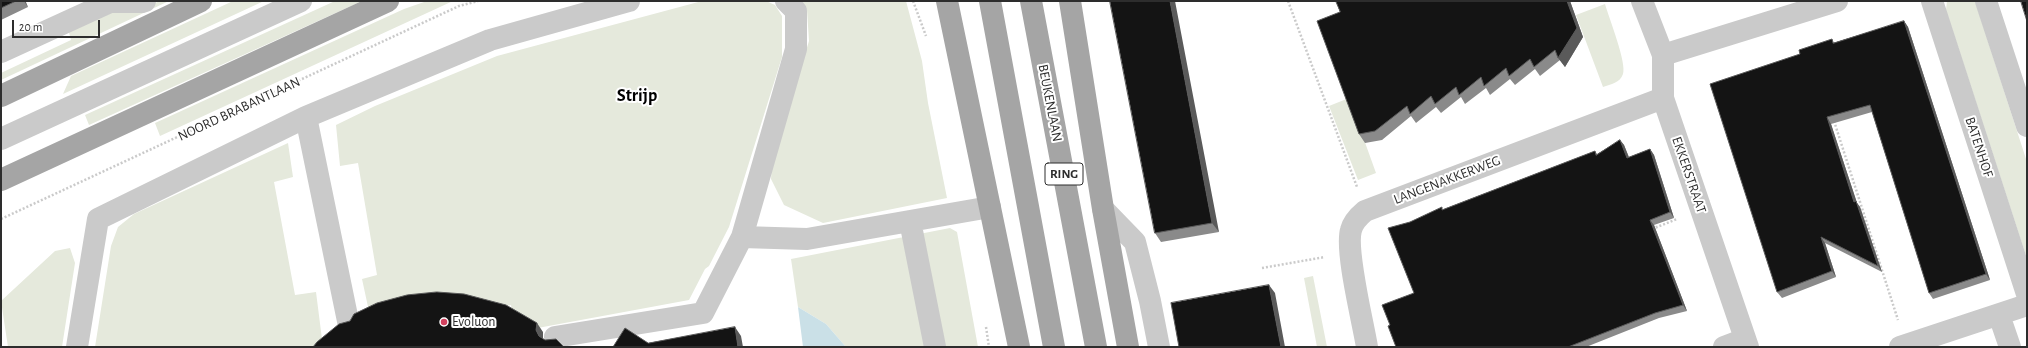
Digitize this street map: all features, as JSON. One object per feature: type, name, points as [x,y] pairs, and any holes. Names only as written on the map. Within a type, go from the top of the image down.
[{"type":"main road","points":[[1,96],[201,1]]},
{"type":"main road","points":[[1,180],[388,1]]},
{"type":"main road","points":[[947,1],[1019,347]]},
{"type":"main road","name":"RING","points":[[990,1],[1054,347]]},
{"type":"main road","name":"BEUKENLAAN","points":[[1031,1],[1096,347]]},
{"type":"main road","points":[[1070,1],[1103,208],[1128,347]]},
{"type":"street","points":[[1,52],[110,2],[145,1]]},
{"type":"street","points":[[1,139],[301,1]]},
{"type":"street","points":[[77,347],[98,219],[306,117],[490,40],[628,1]]},
{"type":"street","points":[[555,337],[703,313],[742,238],[796,49],[796,11],[786,1]]},
{"type":"street","name":"EKKERSTRAAT","points":[[1642,1],[1663,56],[1663,98],[1747,343]]},
{"type":"street","points":[[1663,56],[1838,1]]},
{"type":"street","name":"BATENHOF","points":[[1932,1],[2027,294]]},
{"type":"street","points":[[1986,1],[2027,126]]},
{"type":"street","name":"LANGENAKKERWEG","points":[[1367,347],[1350,252],[1350,230],[1358,216],[1366,210],[1663,98]]},
{"type":"street","points":[[306,117],[348,321]]},
{"type":"street","points":[[742,238],[808,239],[990,207]]},
{"type":"street","points":[[1103,208],[1135,242],[1150,301],[1159,347]]},
{"type":"street","points":[[910,221],[935,347]]},
{"type":"street","points":[[1900,347],[2027,305]]},
{"type":"street","points":[[1999,314],[2010,347]]},
{"type":"street","points":[[1724,347],[1747,343]]},
{"type":"path","name":"NOORD BRABANTLAAN","points":[[1,219],[459,6],[478,1]]},
{"type":"path","points":[[1288,1],[1358,191]]},
{"type":"path","points":[[1834,121],[1897,316]]},
{"type":"path","points":[[1646,232],[1682,218]]},
{"type":"path","points":[[1262,268],[1350,252]]},
{"type":"shaded area","points":[[160,1],[169,1],[1,80],[1,73],[71,40],[68,29],[105,11],[152,4]]},
{"type":"shaded area","points":[[233,1],[264,1],[63,94],[71,76]]},
{"type":"shaded area","points":[[335,1],[362,1],[89,125],[85,115]]},
{"type":"shaded area","points":[[427,1],[453,1],[160,136],[155,123],[404,9]]},
{"type":"shaded area","points":[[702,1],[766,1],[775,5],[782,16],[782,57],[729,227],[709,266],[705,269],[689,300],[516,332],[511,305],[373,330],[362,279],[377,275],[358,163],[340,166],[336,125],[375,106],[497,56]]},
{"type":"shaded area","points":[[801,1],[906,1],[922,61],[928,103],[947,198],[823,223],[784,205],[771,179],[772,160],[809,41],[807,10]]},
{"type":"shaded area","points":[[1947,1],[1975,1],[2027,162],[2027,259],[1946,10]]},
{"type":"shaded area","points":[[1605,4],[1624,68],[1620,79],[1615,83],[1603,87],[1576,15]]},
{"type":"shaded area","points":[[1349,98],[1376,173],[1358,180],[1329,106]]},
{"type":"shaded area","points":[[288,143],[293,177],[274,182],[295,295],[316,292],[323,347],[95,347],[111,246],[118,227],[134,214]]},
{"type":"shaded area","points":[[950,228],[957,232],[978,347],[846,347],[826,324],[798,307],[791,259]]},
{"type":"shaded area","points":[[70,248],[75,263],[62,347],[8,347],[1,301],[55,251]]},
{"type":"shaded area","points":[[1313,276],[1327,347],[1317,347],[1304,278]]},
{"type":"water","points":[[798,307],[826,324],[846,347],[803,347]]},
{"type":"building","points":[[1,1],[16,1],[1,8]]},
{"type":"building","points":[[1110,1],[1170,1],[1212,223],[1155,233]]},
{"type":"building","points":[[1336,1],[1567,1],[1577,28],[1558,58],[1555,50],[1534,67],[1530,59],[1509,76],[1506,68],[1484,86],[1481,77],[1459,95],[1456,87],[1435,104],[1431,96],[1410,114],[1407,106],[1375,131],[1359,134],[1317,21],[1340,12]]},
{"type":"building","points":[[2021,1],[2027,1],[2027,21]]},
{"type":"building","points":[[1904,21],[1986,274],[1929,293],[1870,105],[1827,117],[1854,202],[1856,201],[1878,266],[1821,237],[1832,271],[1777,292],[1710,84],[1800,54],[1799,50],[1832,39],[1833,43]]},
{"type":"building","points":[[1620,140],[1627,158],[1650,149],[1670,212],[1650,220],[1683,305],[1655,313],[1568,347],[1396,347],[1388,326],[1390,325],[1382,305],[1414,293],[1388,228],[1410,222],[1442,207],[1442,210],[1595,151],[1596,155]]},
{"type":"building","points":[[1269,285],[1281,347],[1179,347],[1171,303]]},
{"type":"building","name":"Evoluon","points":[[437,292],[464,294],[506,305],[537,323],[536,330],[539,336],[545,340],[556,339],[564,347],[313,347],[339,324],[350,321],[354,314],[377,303],[407,295]]},
{"type":"building","points":[[735,327],[738,347],[613,347],[625,328],[648,343]]},
{"type":"place","name":"Evoluon","points":[[444,322]]},
{"type":"district","name":"Strijp","points":[[637,96]]}]
